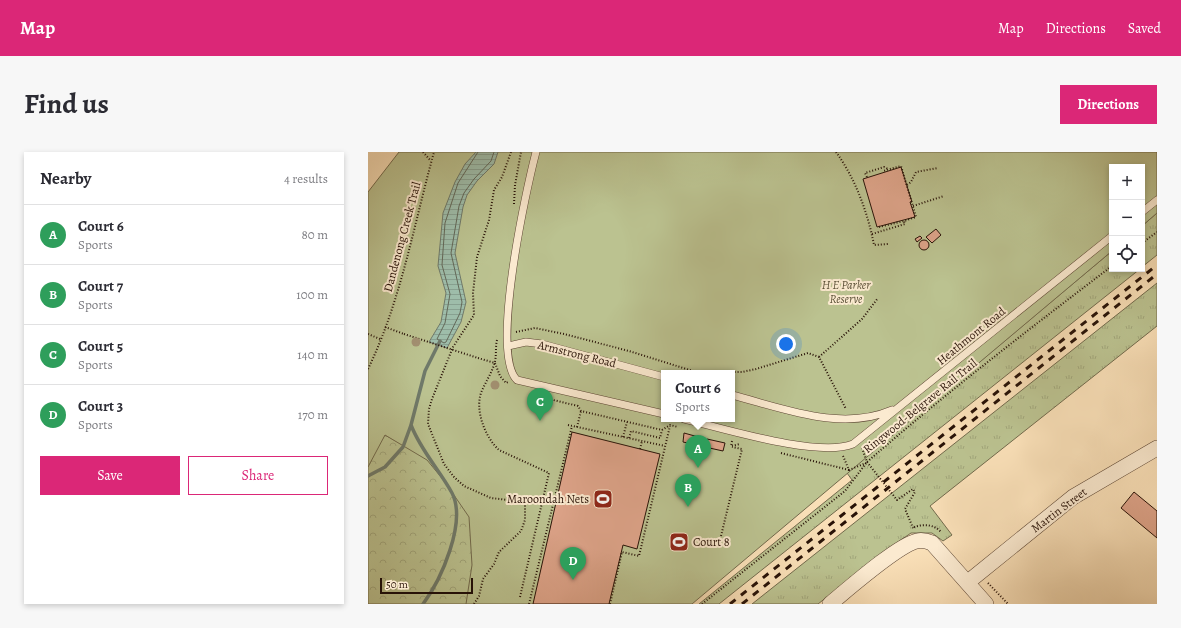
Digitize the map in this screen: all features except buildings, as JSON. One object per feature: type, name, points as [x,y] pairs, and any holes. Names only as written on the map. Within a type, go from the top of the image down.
[{"type":"street","name":"Martin Street","points":[[968,582],[1073,497],[1157,448]]},
{"type":"street","points":[[830,604],[894,553],[916,541],[932,543],[986,604]]},
{"type":"lane","points":[[536,152],[521,217],[510,292],[508,346],[510,368],[517,380],[661,413]]},
{"type":"lane","points":[[1145,210],[1157,200]]},
{"type":"lane","name":"Heathmont Road","points":[[840,448],[853,444],[902,406],[1109,238]]},
{"type":"lane","name":"Armstrong Road","points":[[508,346],[526,342],[542,344],[661,376]]},
{"type":"lane","points":[[735,396],[816,417],[851,418],[878,415],[902,406]]},
{"type":"lane","points":[[698,422],[807,446],[828,449],[840,448]]},
{"type":"path","points":[[423,152],[431,161]]},
{"type":"path","name":"Dandenong Creek Trail","points":[[368,369],[385,327],[407,260],[434,152]]},
{"type":"path","points":[[511,152],[502,177],[494,190],[489,220],[477,257],[473,293],[474,315],[453,347],[432,399],[429,409],[428,424],[444,464],[454,477],[464,486],[491,498],[525,502],[542,502]]},
{"type":"path","points":[[836,152],[858,194],[872,234],[874,245],[888,244]]},
{"type":"path","points":[[879,227],[916,217],[901,166],[883,171]]},
{"type":"path","points":[[867,177],[865,173],[884,167],[889,169]]},
{"type":"path","points":[[907,185],[912,182],[916,172],[938,168]]},
{"type":"path","points":[[913,206],[944,196]]},
{"type":"path","points":[[872,234],[905,224],[904,221]]},
{"type":"path","points":[[1145,242],[1157,232]]},
{"type":"path","name":"Ringwood-Belgrave Rail Trail","points":[[859,439],[867,462],[906,428],[1032,326],[1109,268]]},
{"type":"path","points":[[819,357],[862,319],[878,298]]},
{"type":"path","points":[[385,327],[495,364],[481,394],[480,412],[492,444],[499,450],[549,472],[520,597]]},
{"type":"path","points":[[518,331],[535,328],[564,334],[629,351],[690,370]]},
{"type":"path","points":[[368,334],[380,339]]},
{"type":"path","points":[[735,372],[756,369],[808,353],[819,357],[851,418]]},
{"type":"path","points":[[540,396],[578,406],[581,411],[578,427]]},
{"type":"path","points":[[581,411],[662,430]]},
{"type":"path","points":[[624,437],[627,422]]},
{"type":"path","points":[[568,425],[665,446]]},
{"type":"path","points":[[610,604],[622,552],[639,556],[670,425]]},
{"type":"path","points":[[629,438],[631,431],[660,438],[662,430],[670,425],[684,429]]},
{"type":"path","points":[[529,604],[572,426]]},
{"type":"path","points":[[725,438],[732,440],[730,446]]},
{"type":"path","points":[[640,449],[642,441]]},
{"type":"path","points":[[730,446],[744,444]]},
{"type":"path","points":[[721,536],[742,449],[730,446]]},
{"type":"path","points":[[840,448],[849,470]]},
{"type":"path","points":[[779,453],[849,470],[867,462]]},
{"type":"path","points":[[867,462],[897,500],[913,489],[915,492],[904,509],[916,541]]},
{"type":"path","points":[[702,604],[845,491],[867,462]]},
{"type":"path","points":[[474,604],[480,596],[483,579],[494,564],[499,552],[521,531],[525,520],[525,502]]},
{"type":"green space","name":"H E Parker Reserve","points":[[399,152],[1157,152],[1157,213],[1145,223],[1145,164],[1109,164],[1109,254],[692,604],[466,604],[472,565],[469,517],[445,482],[427,460],[385,435],[368,467],[368,192]]},
{"type":"green space","points":[[1157,213],[1157,255],[1145,265],[1145,236],[1145,223]]},
{"type":"green space","points":[[1109,254],[1109,272],[1136,272],[719,604],[699,604],[852,480],[847,473]]},
{"type":"green space","points":[[1157,283],[1157,326],[930,506],[952,535],[943,541],[932,533],[911,533],[818,604],[752,604]]},
{"type":"green space","points":[[385,435],[447,469],[492,524],[485,604],[368,604],[368,461]]},
{"type":"water","points":[[476,152],[498,152],[494,164],[477,181],[467,195],[463,207],[455,253],[466,302],[461,322],[447,348],[429,342],[441,322],[446,293],[438,266],[443,213],[455,182],[465,164]]},
{"type":"waterway","points":[[368,476],[385,467],[403,447],[411,425],[425,371],[440,341]]},
{"type":"waterway","points":[[411,425],[425,452],[447,484],[456,505],[454,535],[450,550],[437,581],[423,604]]},
{"type":"railway","points":[[730,604],[1157,265]]},
{"type":"railway","points":[[742,604],[1157,274]]},
{"type":"place","name":"Court 5","points":[[540,421]]},
{"type":"place","name":"Court 6","points":[[698,468]]},
{"type":"place","name":"Maroondah Nets","points":[[603,499]]},
{"type":"place","name":"Court 7","points":[[688,507]]},
{"type":"place","name":"Court 8","points":[[679,542]]},
{"type":"place","name":"Court 3","points":[[573,580]]}]
